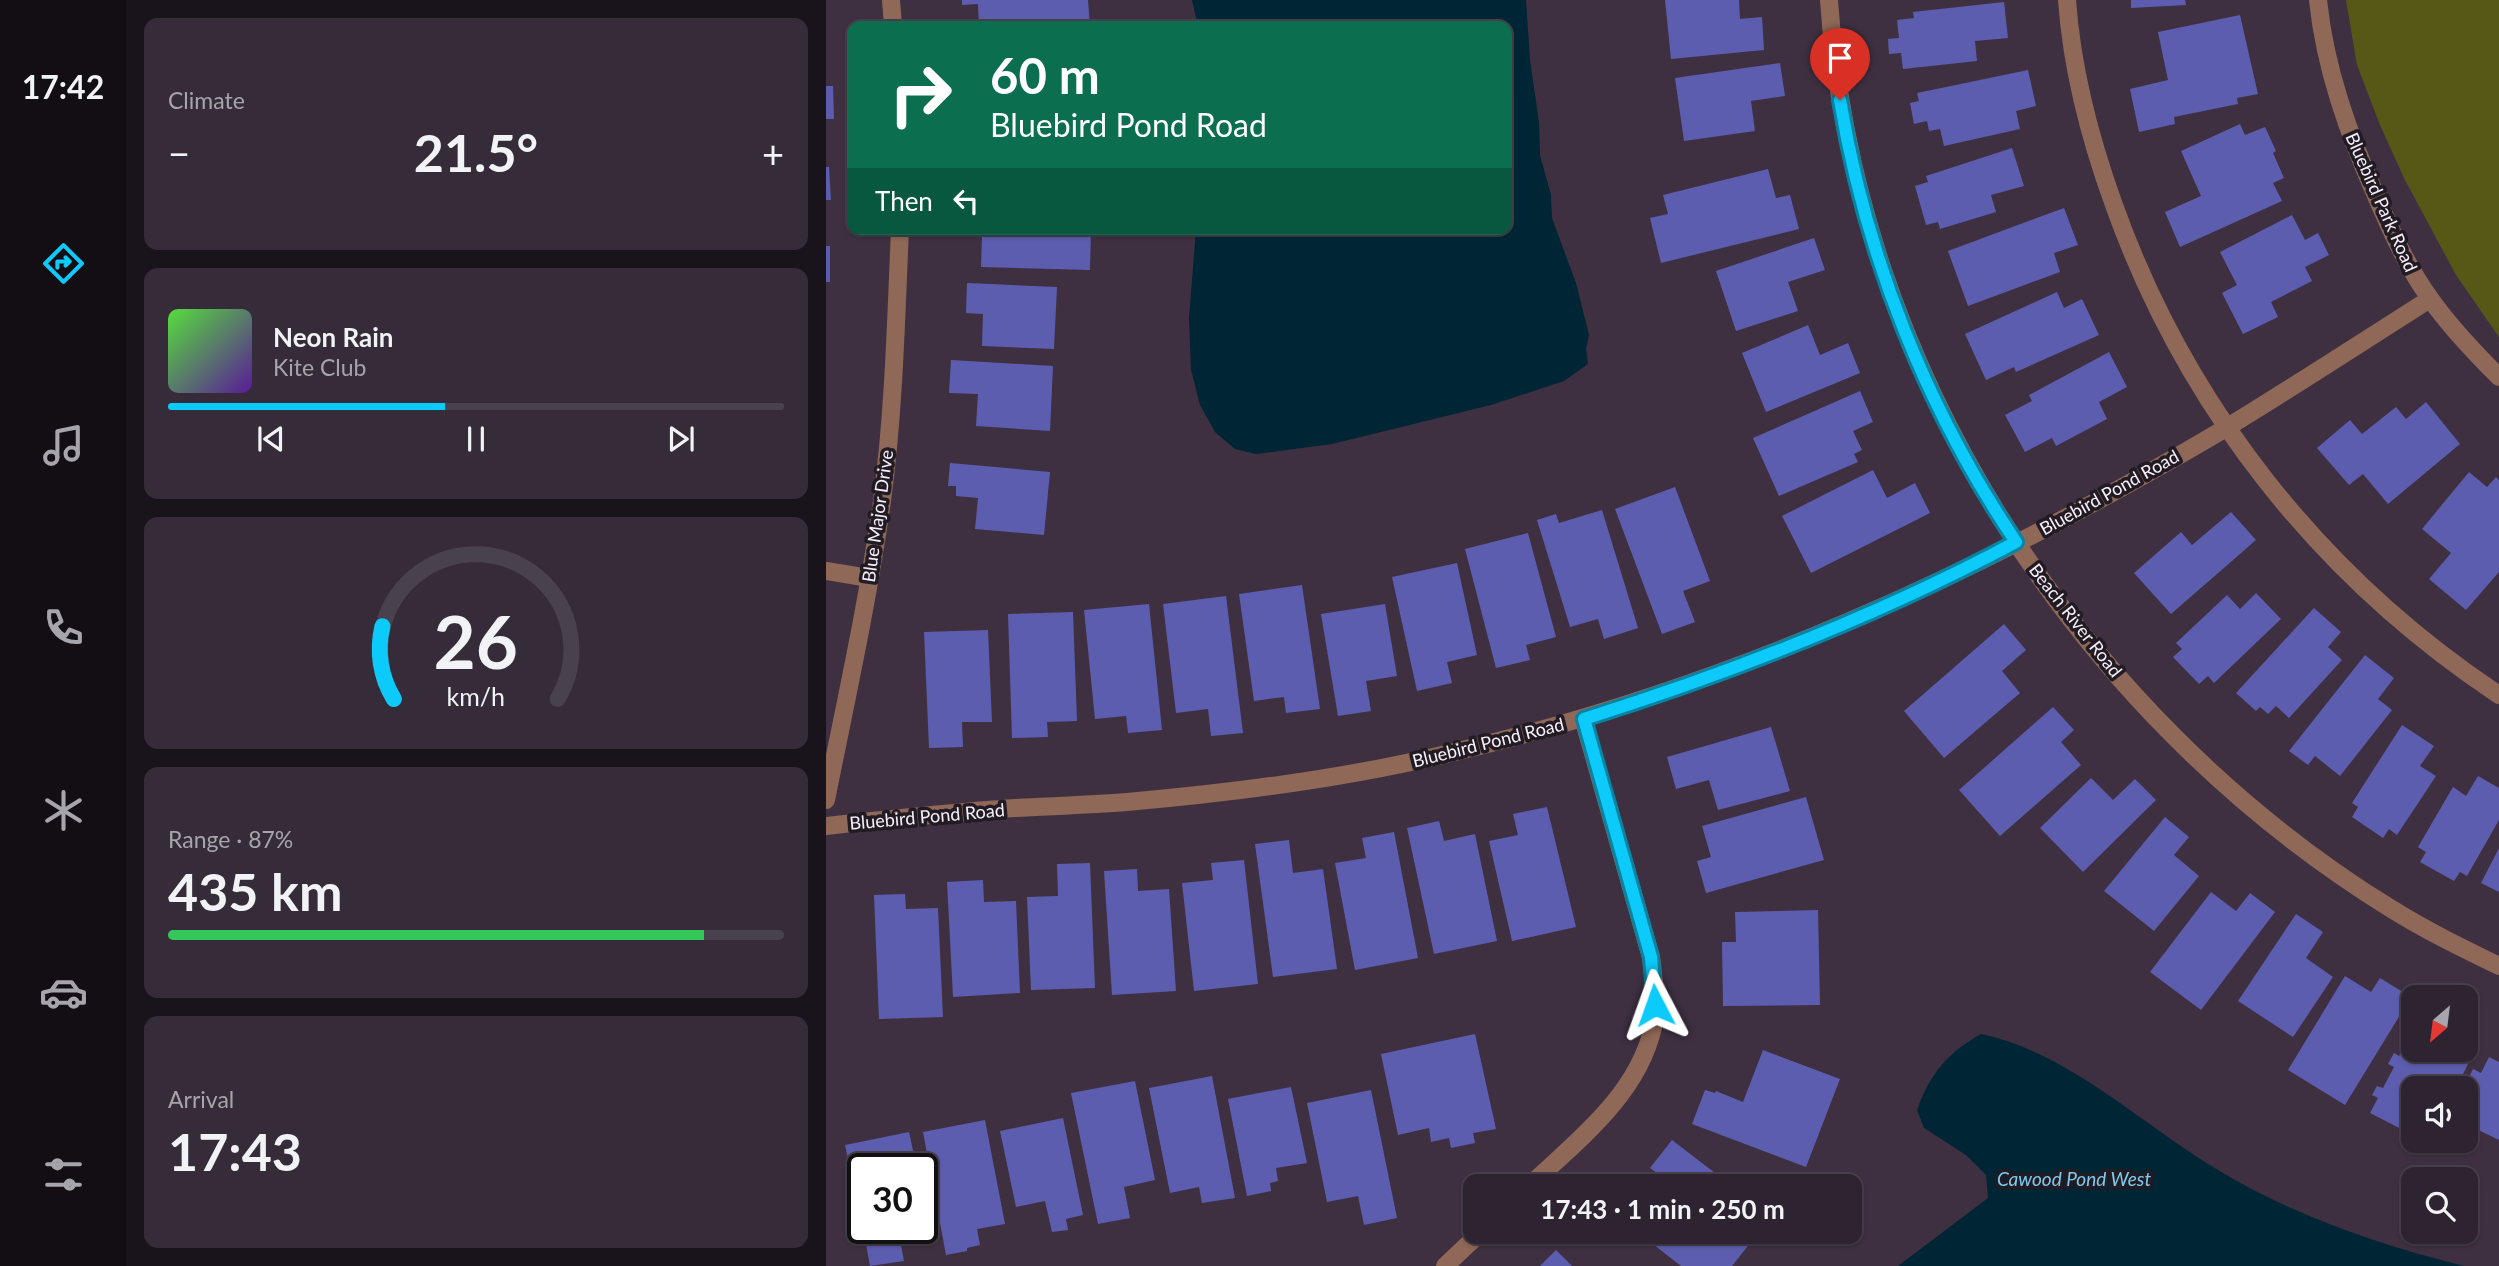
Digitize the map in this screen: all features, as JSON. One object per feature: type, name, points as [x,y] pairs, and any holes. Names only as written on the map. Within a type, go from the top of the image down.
[{"type":"street","points":[[891,0],[893,21]]},
{"type":"street","name":"Beach River Road","points":[[1829,0],[1845,136],[1890,293],[1912,350],[1943,415],[1979,484],[2016,542],[2067,612],[2127,685],[2174,735],[2241,798],[2313,855],[2390,908],[2499,966]]},
{"type":"street","points":[[2067,0],[2077,75],[2090,130],[2121,227],[2168,332],[2226,428],[2285,506],[2365,590],[2416,635],[2499,695]]},
{"type":"street","name":"Bluebird Park Road","points":[[2318,0],[2329,63],[2357,152],[2400,250],[2430,299],[2499,377]]},
{"type":"street","name":"Blue Major Drive","points":[[826,800],[854,670],[886,464],[900,235]]},
{"type":"street","name":"Bluebird Pond Road","points":[[826,826],[971,811],[1125,802],[1294,782],[1440,756],[1584,719],[1668,692],[1796,645],[1928,587],[2016,542],[2226,428],[2430,299]]},
{"type":"street","points":[[826,571],[869,578]]},
{"type":"street","points":[[1542,1174],[1595,1125],[1618,1098],[1639,1064],[1653,1026],[1655,983],[1651,957],[1584,719]]},
{"type":"street","points":[[1445,1266],[1468,1244]]},
{"type":"shaded area","points":[[2346,0],[2499,0],[2499,337],[2456,275],[2404,178],[2357,65]]},
{"type":"water","points":[[1192,0],[1526,0],[1540,155],[1551,195],[1552,218],[1576,283],[1589,335],[1586,349],[1588,364],[1564,381],[1491,405],[1332,444],[1256,454],[1235,449],[1215,432],[1200,405],[1191,370],[1189,318],[1196,235],[1512,235],[1512,21],[1197,21]]},
{"type":"water","name":"Cawood Pond West","points":[[1981,1034],[2013,1043],[2074,1073],[2218,1170],[2277,1201],[2369,1239],[2464,1266],[1898,1266],[1988,1198],[1986,1175],[1966,1155],[1924,1128],[1917,1110],[1941,1066],[1958,1049]]},
{"type":"building","points":[[962,0],[1088,0],[1090,21],[979,21],[978,4],[962,5]]},
{"type":"building","points":[[1665,0],[1739,0],[1740,19],[1762,17],[1764,50],[1671,59]]},
{"type":"building","points":[[2131,0],[2185,0],[2186,5],[2131,8]]},
{"type":"building","points":[[2004,2],[2008,38],[1975,41],[1977,61],[1903,69],[1901,53],[1889,54],[1888,39],[1899,38],[1897,20],[1914,18],[1913,12]]},
{"type":"building","points":[[2240,15],[2258,94],[2237,98],[2238,104],[2174,117],[2175,124],[2139,132],[2130,89],[2168,80],[2158,32]]},
{"type":"building","points":[[1780,63],[1785,96],[1751,101],[1755,131],[1684,141],[1675,78]]},
{"type":"building","points":[[2028,70],[2036,106],[2016,111],[2020,129],[1944,146],[1940,129],[1929,131],[1927,121],[1914,124],[1910,103],[1919,101],[1917,93]]},
{"type":"building","points":[[826,86],[833,86],[834,119],[826,119]]},
{"type":"building","points":[[2240,124],[2245,135],[2265,127],[2284,178],[2273,183],[2282,201],[2180,247],[2165,212],[2201,196],[2181,151]]},
{"type":"building","points":[[2012,148],[2024,186],[1991,195],[1996,212],[1940,229],[1938,222],[1926,225],[1915,186],[1928,182],[1926,176]]},
{"type":"building","points":[[826,167],[829,167],[831,200],[826,200]]},
{"type":"building","points":[[1768,169],[1776,198],[1790,195],[1799,229],[1661,263],[1650,218],[1668,214],[1663,195]]},
{"type":"building","points":[[2064,208],[2078,245],[2054,253],[2060,272],[1968,306],[1948,251]]},
{"type":"building","points":[[2292,215],[2305,240],[2318,233],[2329,255],[2305,267],[2312,281],[2271,302],[2278,317],[2243,334],[2222,293],[2237,285],[2220,252]]},
{"type":"building","points":[[967,235],[1091,235],[1090,270],[981,267],[982,236]]},
{"type":"building","points":[[1814,238],[1825,270],[1788,282],[1798,311],[1736,331],[1716,271]]},
{"type":"building","points":[[826,246],[830,246],[830,282],[826,282]]},
{"type":"building","points":[[967,283],[1057,287],[1054,349],[982,346],[983,314],[966,313]]},
{"type":"building","points":[[2057,292],[2064,308],[2082,299],[2099,335],[2016,372],[2014,367],[1986,380],[1965,334]]},
{"type":"building","points":[[1808,325],[1820,355],[1848,343],[1860,373],[1766,412],[1742,353]]},
{"type":"building","points":[[2109,352],[2127,387],[2099,402],[2107,419],[2056,446],[2052,438],[2025,452],[2005,415],[2032,401],[2029,395]]},
{"type":"building","points":[[951,360],[1053,366],[1050,431],[976,426],[978,394],[949,393]]},
{"type":"building","points":[[1860,391],[1873,422],[1853,431],[1862,450],[1854,454],[1858,462],[1779,496],[1753,438]]},
{"type":"building","points":[[2426,402],[2460,444],[2388,504],[2363,474],[2349,485],[2317,448],[2350,420],[2362,434],[2396,407],[2406,419]]},
{"type":"building","points":[[950,463],[1050,472],[1044,535],[975,529],[978,498],[956,496],[956,486],[948,486]]},
{"type":"building","points":[[1873,470],[1887,498],[1915,483],[1930,513],[1811,573],[1782,516]]},
{"type":"building","points":[[2469,472],[2487,487],[2496,477],[2499,480],[2499,572],[2466,610],[2429,579],[2451,553],[2422,529]]},
{"type":"building","points":[[1675,487],[1710,581],[1683,591],[1695,622],[1662,634],[1615,509]]},
{"type":"building","points":[[1602,510],[1638,628],[1604,639],[1598,619],[1570,627],[1537,520],[1556,514],[1559,523]]},
{"type":"building","points":[[2231,512],[2256,540],[2171,614],[2134,573],[2181,532],[2192,545]]},
{"type":"building","points":[[1528,533],[1556,637],[1526,645],[1530,660],[1496,668],[1465,549]]},
{"type":"building","points":[[1457,563],[1477,655],[1447,662],[1452,683],[1417,691],[1392,577]]},
{"type":"building","points":[[1302,585],[1320,709],[1286,713],[1284,697],[1254,701],[1239,594]]},
{"type":"building","points":[[2256,593],[2281,619],[2214,683],[2208,676],[2199,684],[2173,657],[2182,649],[2176,643],[2227,595],[2240,609]]},
{"type":"building","points":[[1226,596],[1243,733],[1211,736],[1208,709],[1176,713],[1163,604]]},
{"type":"building","points":[[1149,604],[1162,730],[1128,733],[1126,716],[1095,719],[1084,610]]},
{"type":"building","points":[[1385,604],[1397,676],[1366,681],[1371,711],[1338,716],[1321,614]]},
{"type":"building","points":[[2314,608],[2341,632],[2328,647],[2342,660],[2289,718],[2276,706],[2268,714],[2260,707],[2256,711],[2236,693]]},
{"type":"building","points":[[1073,612],[1077,721],[1047,722],[1048,737],[1012,738],[1008,614]]},
{"type":"building","points":[[2004,624],[2026,650],[2002,671],[2020,693],[1944,758],[1904,711]]},
{"type":"building","points":[[988,630],[992,722],[962,722],[963,747],[929,748],[924,632]]},
{"type":"building","points":[[2365,655],[2394,678],[2378,699],[2392,710],[2340,776],[2315,756],[2308,765],[2289,751]]},
{"type":"building","points":[[2053,707],[2074,730],[2061,742],[2081,765],[2000,836],[1959,790]]},
{"type":"building","points":[[2402,725],[2434,746],[2420,766],[2436,776],[2397,835],[2389,829],[2383,838],[2352,817],[2358,807],[2352,803]]},
{"type":"building","points":[[1771,727],[1790,791],[1718,810],[1709,780],[1676,789],[1667,757]]},
{"type":"building","points":[[2478,776],[2499,788],[2499,820],[2467,876],[2460,872],[2454,881],[2420,862],[2426,852],[2418,847],[2453,787],[2466,796]]},
{"type":"building","points":[[2091,778],[2113,800],[2135,779],[2156,800],[2083,872],[2040,828]]},
{"type":"building","points":[[1806,797],[1824,860],[1706,893],[1697,861],[1711,857],[1702,826]]},
{"type":"building","points":[[1547,807],[1576,927],[1512,941],[1489,841],[1518,835],[1513,814]]},
{"type":"building","points":[[2165,817],[2189,837],[2174,855],[2199,876],[2154,931],[2104,891]]},
{"type":"building","points":[[1439,821],[1444,841],[1475,834],[1497,941],[1434,954],[1407,828]]},
{"type":"building","points":[[1394,832],[1418,958],[1355,970],[1335,863],[1366,858],[1362,838]]},
{"type":"building","points":[[1289,840],[1293,873],[1323,869],[1337,969],[1273,977],[1255,844]]},
{"type":"building","points":[[2499,848],[2499,892],[2481,883]]},
{"type":"building","points":[[1244,860],[1258,984],[1194,991],[1182,883],[1213,880],[1211,863]]},
{"type":"building","points":[[1090,863],[1095,988],[1031,990],[1027,897],[1058,896],[1057,864]]},
{"type":"building","points":[[1137,869],[1138,891],[1169,889],[1176,991],[1112,995],[1104,871]]},
{"type":"building","points":[[983,880],[984,902],[1016,901],[1020,993],[953,997],[947,882]]},
{"type":"building","points":[[2211,892],[2236,911],[2250,893],[2275,912],[2201,1010],[2150,972]]},
{"type":"building","points":[[905,894],[906,909],[938,908],[943,1017],[879,1019],[874,895]]},
{"type":"building","points":[[1818,910],[1820,1005],[1723,1006],[1722,942],[1736,942],[1735,912]]},
{"type":"building","points":[[2296,914],[2323,932],[2306,958],[2333,977],[2293,1037],[2238,1001]]},
{"type":"building","points":[[2345,976],[2371,992],[2380,978],[2401,991],[2401,1013],[2345,1105],[2288,1070]]},
{"type":"building","points":[[1475,1034],[1496,1129],[1473,1133],[1475,1143],[1451,1148],[1449,1138],[1431,1142],[1429,1128],[1398,1135],[1381,1054]]},
{"type":"building","points":[[1763,1050],[1840,1079],[1806,1167],[1692,1124],[1705,1090],[1716,1091],[1743,1102]]},
{"type":"building","points":[[2401,1052],[2401,1062],[2469,1062],[2462,1076],[2401,1076],[2401,1129],[2370,1113],[2378,1098],[2372,1095],[2377,1086],[2383,1088],[2394,1067],[2388,1064],[2394,1053],[2399,1056]]},
{"type":"building","points":[[2489,1057],[2499,1062],[2499,1140],[2478,1130],[2478,1076],[2470,1076],[2473,1069],[2481,1073]]},
{"type":"building","points":[[1212,1076],[1235,1198],[1202,1203],[1199,1187],[1170,1193],[1149,1088]]},
{"type":"building","points":[[1135,1081],[1155,1180],[1124,1187],[1130,1218],[1098,1224],[1071,1093]]},
{"type":"building","points":[[1291,1087],[1307,1163],[1276,1168],[1278,1181],[1270,1183],[1271,1191],[1247,1196],[1228,1099]]},
{"type":"building","points":[[1371,1090],[1397,1218],[1364,1225],[1358,1196],[1327,1202],[1307,1103]]},
{"type":"building","points":[[1063,1118],[1083,1215],[1066,1219],[1068,1230],[1052,1232],[1045,1201],[1016,1207],[1000,1131]]},
{"type":"building","points":[[985,1120],[1005,1224],[977,1229],[980,1245],[967,1248],[967,1251],[946,1255],[938,1212],[938,1153],[927,1153],[923,1132]]},
{"type":"building","points":[[909,1132],[914,1153],[847,1154],[845,1145]]},
{"type":"building","points":[[1672,1140],[1716,1174],[1658,1174],[1650,1168]]},
{"type":"building","points":[[866,1244],[906,1244],[901,1245],[904,1261],[870,1266]]},
{"type":"building","points":[[1653,1244],[1749,1244],[1732,1266],[1681,1266]]},
{"type":"building","points":[[1556,1250],[1572,1266],[1540,1266]]},
{"type":"route","points":[[1655,1005],[1651,957],[1584,719],[1712,677],[1867,616],[2016,542],[1960,449],[1912,350],[1880,261],[1858,187],[1845,136],[1840,100]]}]
